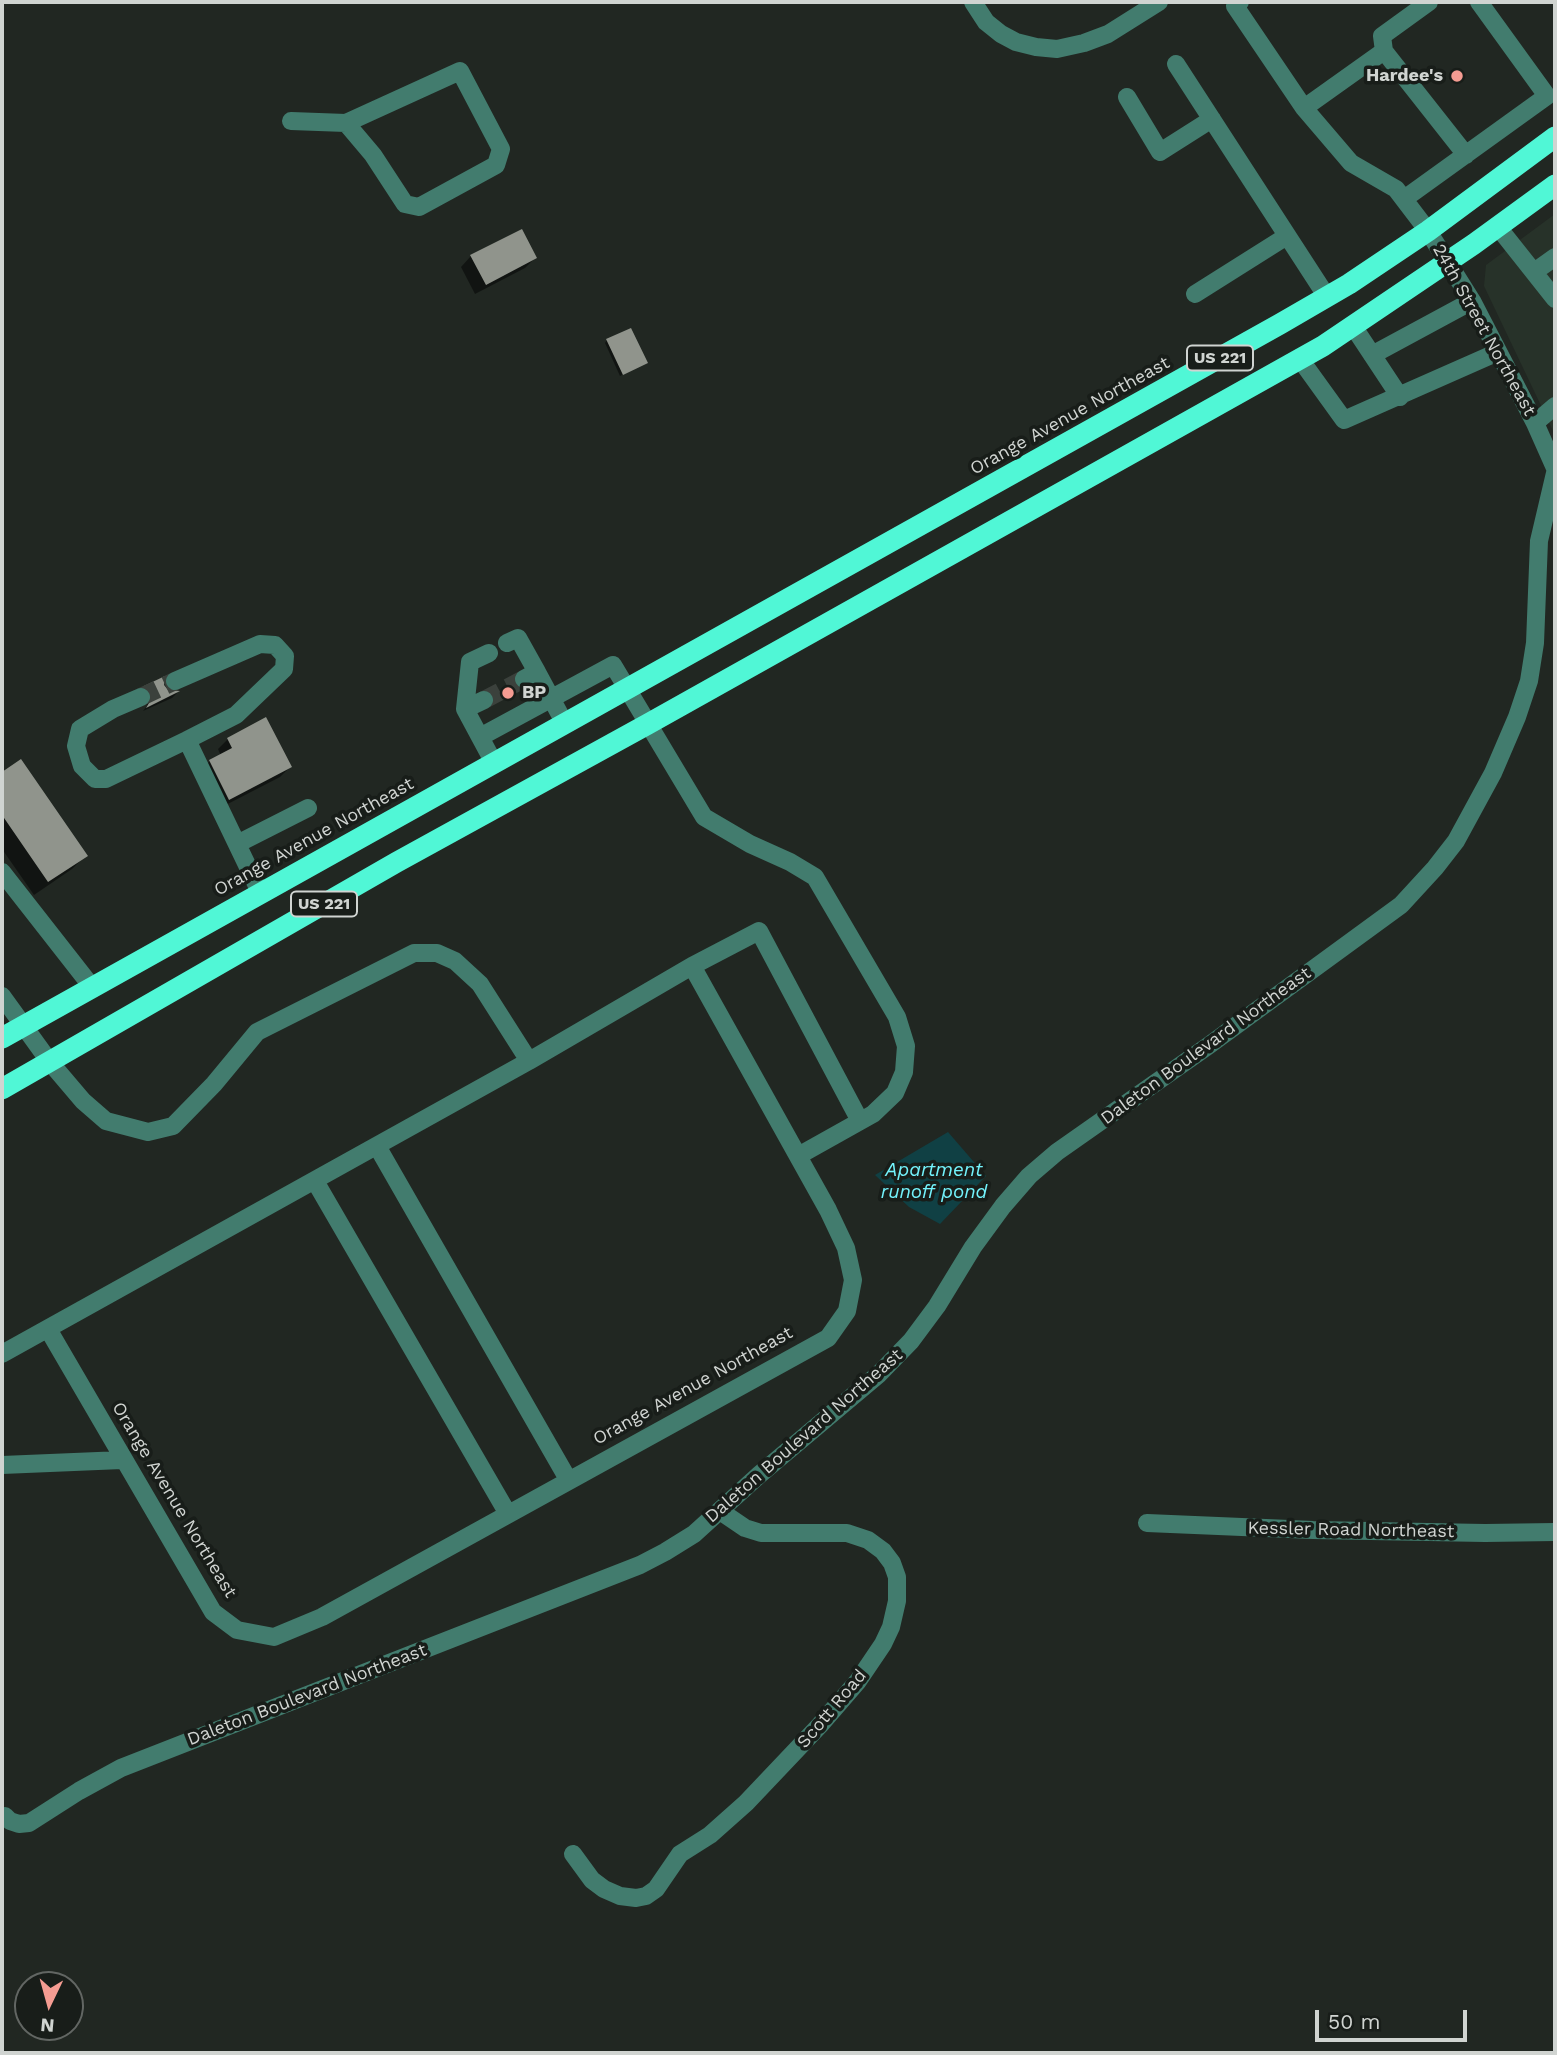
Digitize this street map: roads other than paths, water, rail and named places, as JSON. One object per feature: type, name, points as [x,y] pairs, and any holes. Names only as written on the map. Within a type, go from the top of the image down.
[{"type":"highway","name":"Orange Avenue Northeast","points":[[2,1038],[1327,297],[1428,231],[1555,137]]},
{"type":"highway","name":"US 221","points":[[2,1088],[397,862],[1300,359],[1448,262],[1555,185]]},
{"type":"street","points":[[973,2],[986,22],[1009,38],[1036,47],[1057,48],[1084,43],[1108,34],[1159,2]]},
{"type":"street","name":"24th Street Northeast","points":[[1240,2],[1235,6],[1304,108],[1351,163],[1396,189],[1428,231],[1472,301],[1535,423],[1555,471]]},
{"type":"street","points":[[1429,2],[1382,36],[1384,51],[1466,155]]},
{"type":"street","points":[[1404,200],[1547,96],[1479,2]]},
{"type":"street","points":[[1304,108],[1384,51]]},
{"type":"street","points":[[1176,64],[1327,297]]},
{"type":"street","points":[[291,121],[346,123],[460,71],[501,149],[496,165],[419,207],[405,204],[373,155],[346,123]]},
{"type":"street","points":[[1127,97],[1160,152],[1212,119]]},
{"type":"street","points":[[1498,227],[1555,299]]},
{"type":"street","points":[[1195,294],[1287,236]]},
{"type":"street","points":[[1534,272],[1555,257]]},
{"type":"street","points":[[1372,355],[1472,301]]},
{"type":"street","points":[[1353,326],[1400,397]]},
{"type":"street","points":[[1300,359],[1344,420],[1498,352]]},
{"type":"street","points":[[1535,423],[1555,406]]},
{"type":"street","name":"Daleton Boulevard Northeast","points":[[5,1816],[19,1824],[29,1823],[121,1768],[665,1552],[694,1534],[759,1475],[879,1374],[911,1341],[988,1227],[1029,1176],[1057,1152],[1401,905],[1456,841],[1493,773],[1529,681],[1535,643],[1539,541],[1555,471]]},
{"type":"street","points":[[507,643],[518,638],[531,675],[551,698],[565,724]]},
{"type":"street","points":[[141,697],[113,709],[80,729],[76,746],[82,766],[95,779],[106,779],[236,715],[284,670],[285,656],[275,645],[260,644],[175,681]]},
{"type":"street","points":[[489,653],[470,662],[465,709],[494,763]]},
{"type":"street","points":[[480,737],[613,665],[704,817],[815,877],[897,1017],[906,1046],[904,1072],[895,1093],[873,1114],[798,1156]]},
{"type":"street","points":[[465,709],[484,700]]},
{"type":"street","points":[[187,740],[260,892]]},
{"type":"street","points":[[237,844],[308,808]]},
{"type":"street","points":[[2,872],[92,987]]},
{"type":"street","points":[[2,1354],[529,1061],[692,966],[759,931],[860,1121]]},
{"type":"street","points":[[2,996],[83,1101],[106,1121],[148,1132],[173,1126],[214,1084],[257,1032],[414,953],[437,953],[455,961],[480,984],[529,1061]]},
{"type":"street","name":"Orange Avenue Northeast","points":[[47,1329],[213,1612],[237,1630],[274,1637],[322,1617],[828,1338],[847,1311],[853,1280],[846,1248],[828,1210],[692,966]]},
{"type":"street","points":[[377,1146],[569,1481]]},
{"type":"street","points":[[315,1181],[508,1514]]},
{"type":"street","points":[[2,1465],[122,1460]]},
{"type":"street","name":"Scott Road","points":[[573,1854],[592,1880],[612,1892],[636,1898],[646,1896],[656,1889],[680,1854],[710,1835],[746,1803],[820,1725],[858,1681],[891,1627],[897,1601],[897,1577],[892,1563],[883,1551],[868,1540],[847,1533],[761,1533],[745,1528],[720,1511]]},
{"type":"street","name":"Kessler Road Northeast","points":[[1147,1523],[1313,1530],[1555,1532]]},
{"type":"water","name":"Apartment runoff pond","points":[[948,1132],[986,1176],[940,1224],[909,1207],[875,1175]]},
{"type":"tunnel","points":[[484,700],[524,679]]},
{"type":"tunnel","points":[[141,697],[175,681]]},
{"type":"place","name":"Hardee's","points":[[1457,76]]},
{"type":"place","name":"BP","points":[[508,693]]}]
